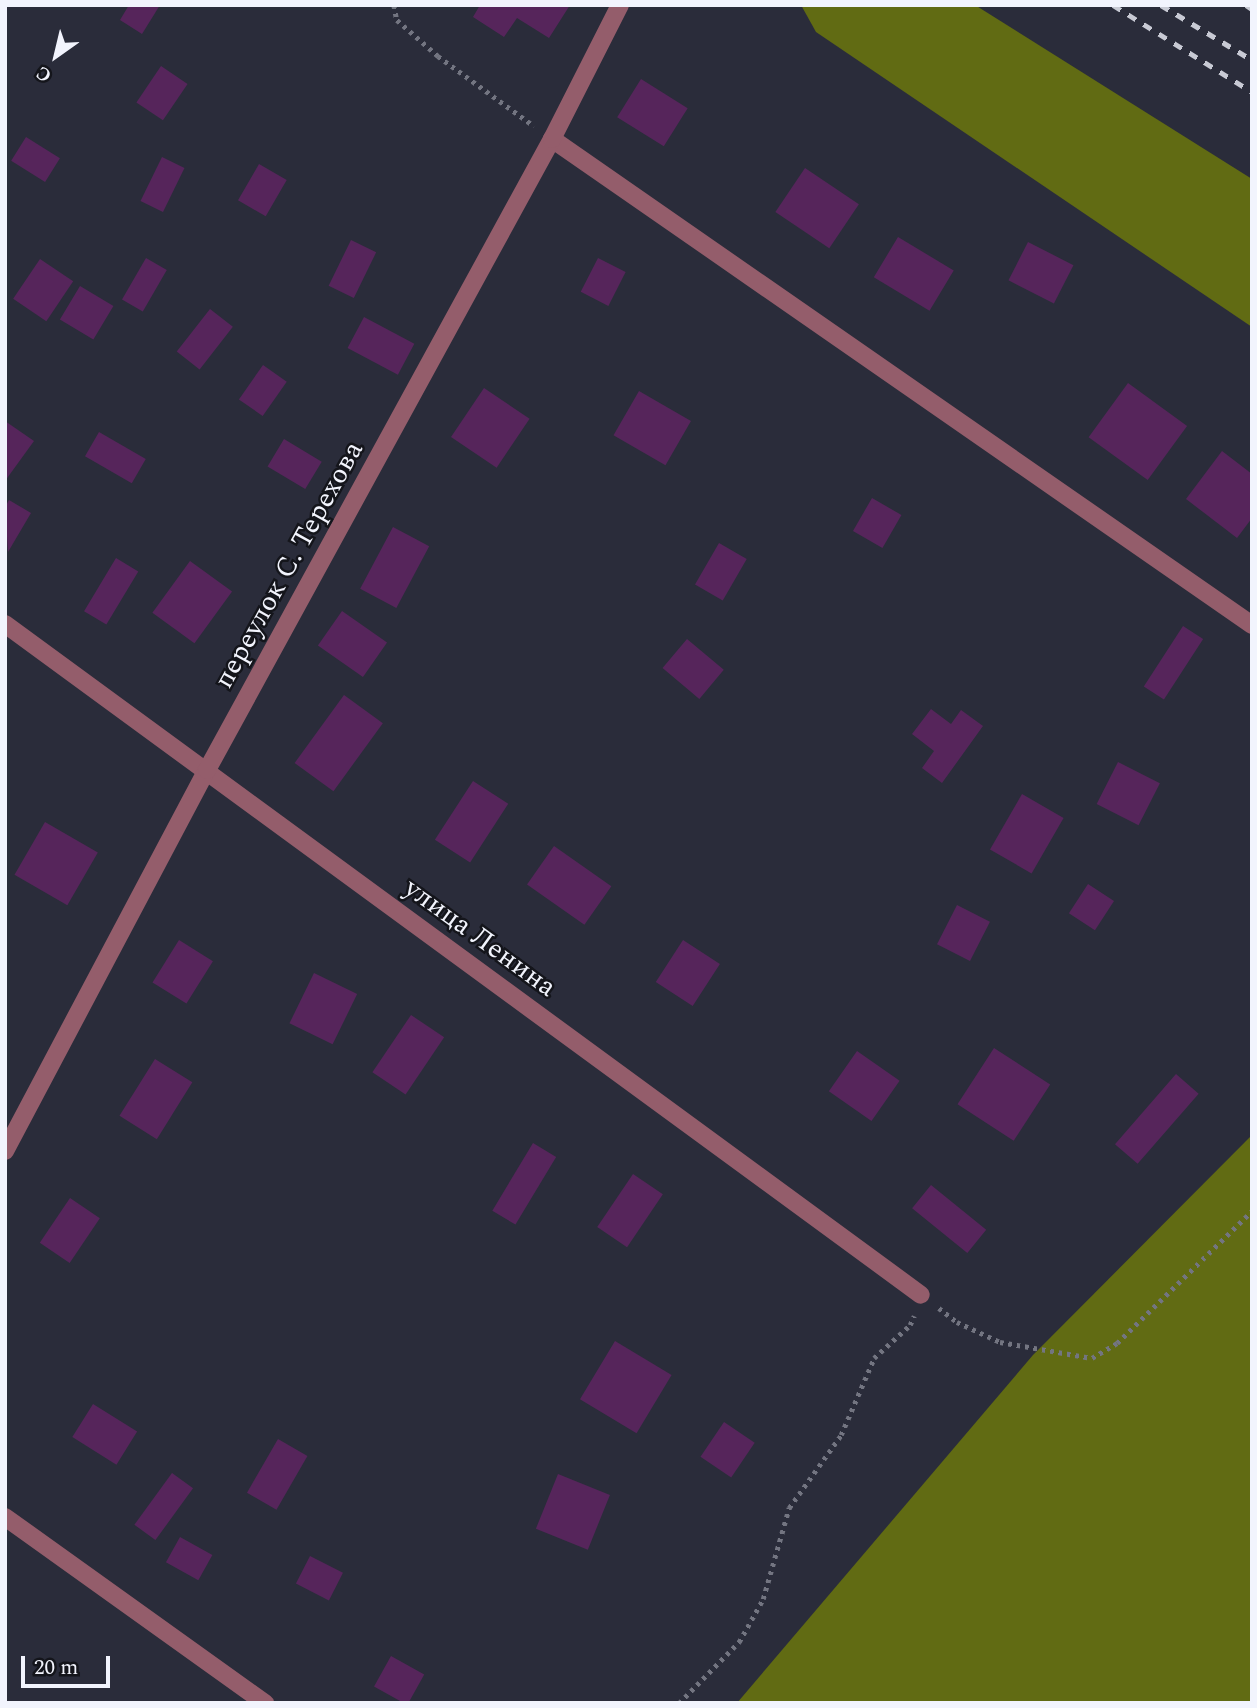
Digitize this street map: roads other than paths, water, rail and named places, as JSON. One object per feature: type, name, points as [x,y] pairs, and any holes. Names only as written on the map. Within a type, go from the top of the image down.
[{"type":"street","name":"переулок С. Терехова","points":[[5,1151],[207,770],[552,139],[620,5]]},
{"type":"street","points":[[552,139],[1252,625]]},
{"type":"street","name":"улица Ленина","points":[[5,624],[922,1295]]},
{"type":"street","points":[[5,1517],[265,1703]]},
{"type":"railway","points":[[1113,5],[1252,92]]},
{"type":"railway","points":[[1161,5],[1252,60]]},
{"type":"railway","points":[[1246,5],[1252,9]]}]
